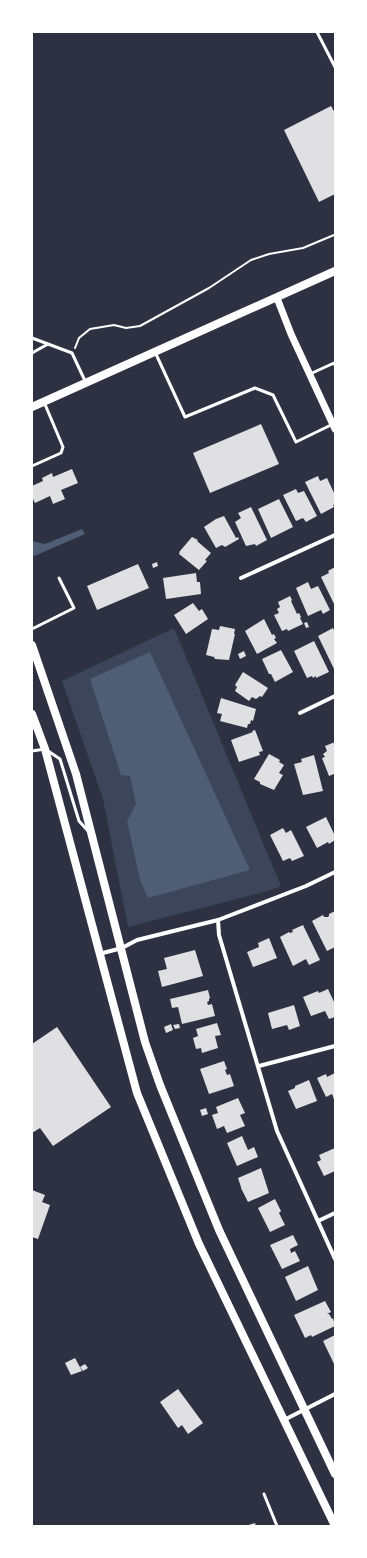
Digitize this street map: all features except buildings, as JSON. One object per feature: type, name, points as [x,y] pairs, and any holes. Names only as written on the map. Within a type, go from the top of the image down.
[{"type":"main road","points":[[32,408],[86,382],[335,271]]},
{"type":"main road","points":[[32,645],[76,774],[145,1042],[160,1086],[219,1230],[335,1474]]},
{"type":"main road","points":[[32,714],[45,749],[137,1094],[199,1244],[335,1526]]},
{"type":"street","points":[[277,298],[291,334],[334,425]]},
{"type":"street","points":[[241,578],[335,536]]},
{"type":"street","points":[[300,714],[335,696]]},
{"type":"street","points":[[99,954],[122,948],[137,940],[218,920],[306,886],[335,872]]},
{"type":"street","points":[[218,920],[219,935],[277,1131],[335,1259]]},
{"type":"street","points":[[259,1066],[335,1046]]},
{"type":"street","points":[[318,1221],[335,1213]]},
{"type":"street","points":[[284,1420],[335,1394]]},
{"type":"lane","points":[[317,32],[335,67]]},
{"type":"lane","points":[[32,338],[72,353],[86,382]]},
{"type":"lane","points":[[32,353],[48,344]]},
{"type":"lane","points":[[155,352],[185,417],[254,388],[273,396],[296,442],[334,425]]},
{"type":"lane","points":[[309,374],[334,363],[335,365]]},
{"type":"lane","points":[[32,466],[61,453],[63,447],[44,402]]},
{"type":"lane","points":[[32,629],[74,608],[60,578]]},
{"type":"lane","points":[[32,751],[45,749],[60,760],[79,821],[93,836]]},
{"type":"lane","points":[[264,1494],[277,1526]]},
{"type":"path","points":[[72,353],[79,338],[90,329],[114,325],[126,328],[140,326],[209,288],[251,260],[269,254],[303,248],[334,235]]},
{"type":"shaded area","points":[[82,529],[85,534],[32,557],[32,541],[45,544]]},
{"type":"shaded area","points":[[174,628],[281,886],[268,891],[128,927],[103,799],[62,681]]},
{"type":"shaded area","points":[[150,652],[250,870],[148,898],[140,880],[127,821],[136,804],[130,776],[121,775],[90,679]]}]
